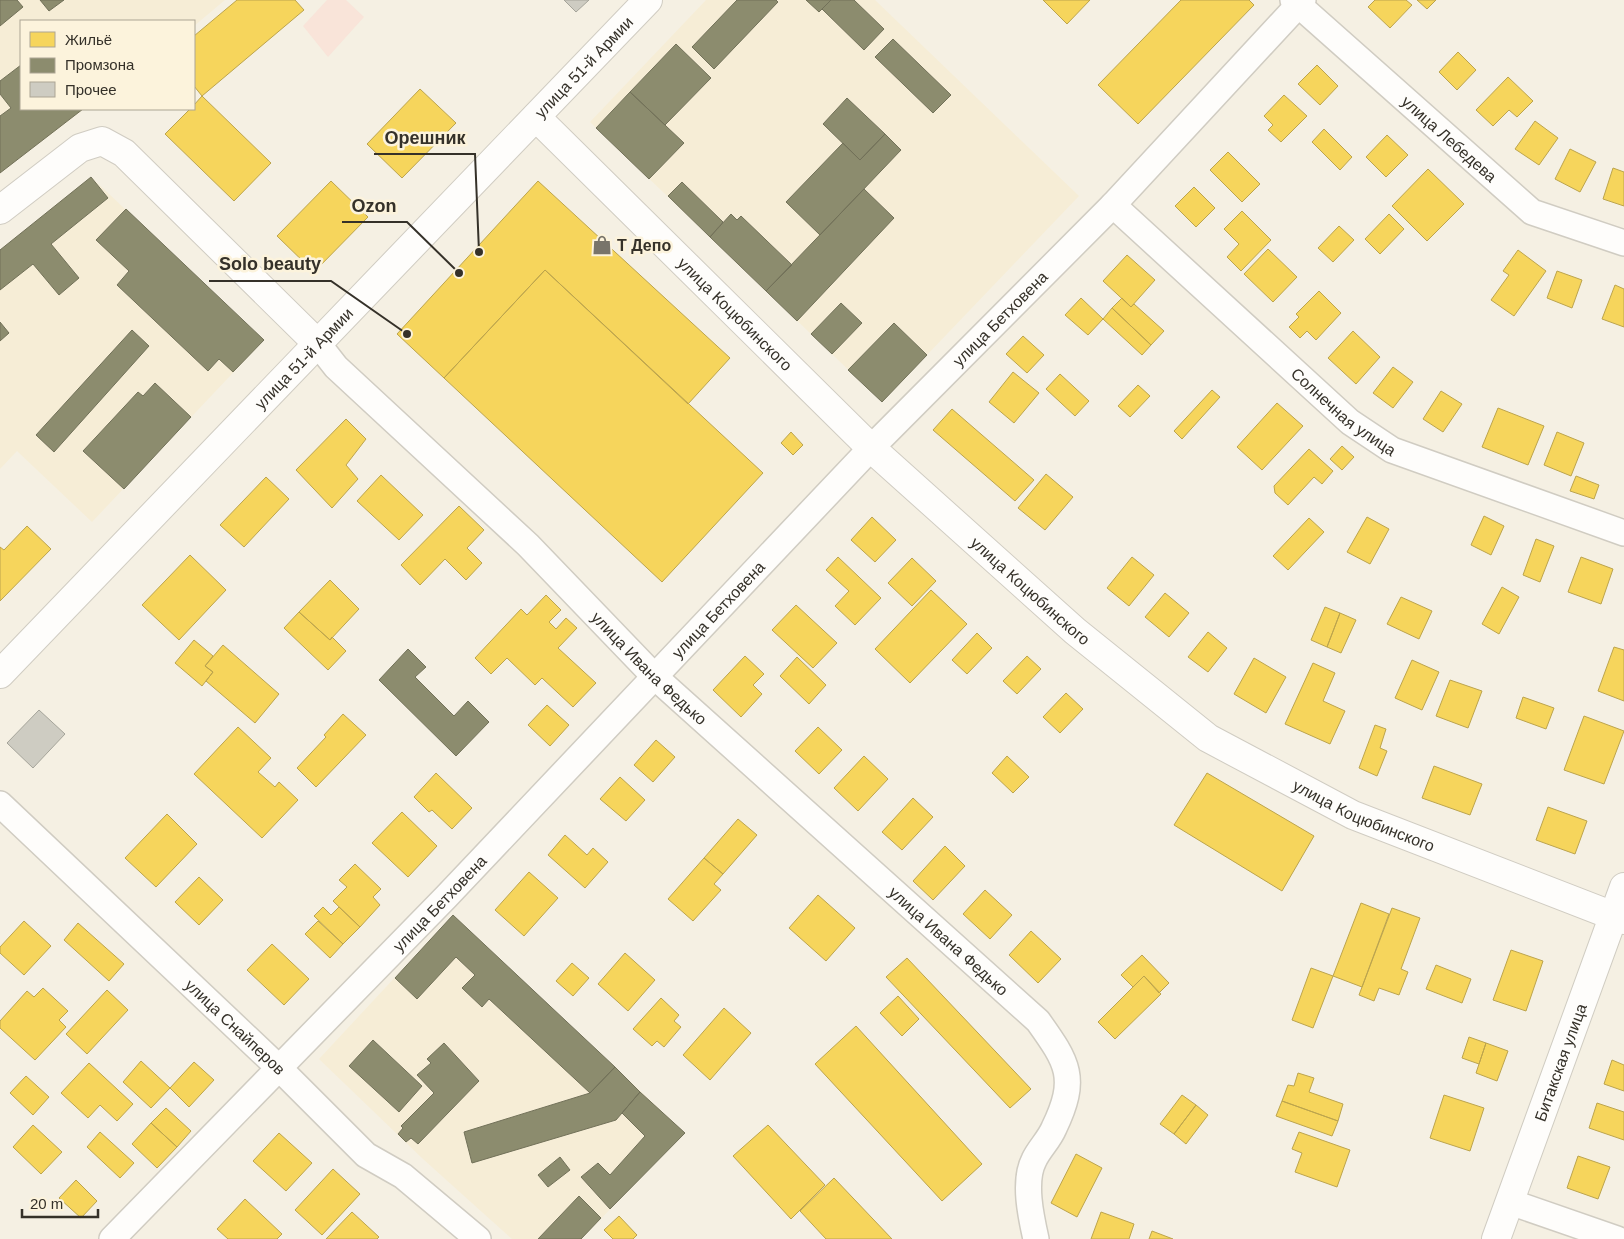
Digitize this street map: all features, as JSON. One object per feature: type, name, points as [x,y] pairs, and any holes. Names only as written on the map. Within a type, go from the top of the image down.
[{"type":"main road","name":"улица 51-й Армии","points":[[0,674],[648,0]]},
{"type":"main road","name":"улица Коцюбинского","points":[[536,117],[871,448],[1075,631],[1208,738],[1353,815],[1619,918]]},
{"type":"main road","name":"улица Ивана Федько","points":[[0,210],[80,148],[102,141],[124,153],[318,344]]},
{"type":"main road","name":"Битакская улица","points":[[1496,1239],[1619,918],[1624,886]]},
{"type":"street","name":"улица Бетховена","points":[[112,1239],[446,897],[871,448],[1113,205],[1298,2]]},
{"type":"street","name":"улица Лебедева","points":[[1298,2],[1532,212],[1624,243]]},
{"type":"street","name":"Солнечная улица","points":[[1113,205],[1350,422],[1392,450],[1624,534]]},
{"type":"street","name":"улица Ивана Федько","points":[[318,344],[336,367],[528,545],[655,677],[1038,1021],[1062,1053],[1069,1086],[1054,1129],[1033,1162],[1028,1203],[1036,1239]]},
{"type":"street","name":"улица Снайперов","points":[[0,804],[278,1067],[366,1155],[403,1176],[478,1239]]},
{"type":"street","points":[[1510,1202],[1617,1239]]},
{"type":"shaded area","points":[[0,0],[225,0],[195,25],[195,20],[20,20],[20,110],[83,110],[0,173]]},
{"type":"shaded area","points":[[327,0],[346,0],[364,17],[328,57],[303,26]]},
{"type":"shaded area","points":[[706,0],[875,0],[1079,196],[882,402],[590,122]]},
{"type":"shaded area","points":[[91,177],[264,340],[92,522],[17,451],[0,469],[0,250]]},
{"type":"shaded area","points":[[453,915],[685,1133],[581,1239],[512,1239],[423,1159],[319,1059]]},
{"type":"building: Жильё","points":[[237,0],[295,0],[304,10],[202,96],[195,87],[195,35]]},
{"type":"building: Жильё","points":[[1043,0],[1090,0],[1067,24]]},
{"type":"building: Жильё","points":[[1181,0],[1249,0],[1254,5],[1138,124],[1098,85]]},
{"type":"building: Жильё","points":[[1375,0],[1406,0],[1412,5],[1390,28],[1368,7]]},
{"type":"building: Жильё","points":[[1417,0],[1436,0],[1427,9]]},
{"type":"building: Жильё","points":[[1458,52],[1476,70],[1457,90],[1439,72]]},
{"type":"building: Жильё","points":[[1317,65],[1338,86],[1320,105],[1298,84]]},
{"type":"building: Жильё","points":[[1508,77],[1533,101],[1517,117],[1509,110],[1493,126],[1476,110]]},
{"type":"building: Жильё","points":[[420,89],[456,123],[402,178],[367,144]]},
{"type":"building: Жильё","points":[[1284,95],[1307,116],[1281,142],[1268,130],[1273,125],[1264,116]]},
{"type":"building: Жильё","points":[[202,96],[271,163],[234,201],[165,134],[189,110],[195,110],[195,104]]},
{"type":"building: Жильё","points":[[1535,121],[1558,138],[1539,165],[1515,149]]},
{"type":"building: Жильё","points":[[1324,129],[1352,157],[1340,170],[1312,142]]},
{"type":"building: Жильё","points":[[1387,135],[1408,155],[1386,177],[1366,157]]},
{"type":"building: Жильё","points":[[1570,149],[1596,162],[1580,192],[1555,179]]},
{"type":"building: Жильё","points":[[1228,152],[1260,184],[1242,202],[1210,170]]},
{"type":"building: Жильё","points":[[1613,168],[1624,172],[1624,206],[1603,199]]},
{"type":"building: Жильё","points":[[1428,169],[1464,204],[1427,241],[1392,206]]},
{"type":"building: Жильё","points":[[331,181],[368,217],[314,272],[277,236]]},
{"type":"building: Жильё","points":[[538,181],[730,358],[688,404],[545,270],[444,378],[397,334]]},
{"type":"building: Жильё","points":[[1194,187],[1215,208],[1196,227],[1175,206]]},
{"type":"building: Жильё","points":[[1242,211],[1271,240],[1241,271],[1227,257],[1239,244],[1224,229]]},
{"type":"building: Жильё","points":[[1389,214],[1404,229],[1380,254],[1365,239]]},
{"type":"building: Жильё","points":[[1339,226],[1354,240],[1333,262],[1318,248]]},
{"type":"building: Жильё","points":[[1268,249],[1297,277],[1273,302],[1244,274]]},
{"type":"building: Жильё","points":[[1518,250],[1546,271],[1514,316],[1491,300],[1509,275],[1503,271]]},
{"type":"building: Жильё","points":[[1127,255],[1155,280],[1131,307],[1103,281]]},
{"type":"building: Жильё","points":[[545,270],[763,473],[662,582],[444,378]]},
{"type":"building: Жильё","points":[[1557,271],[1582,280],[1572,308],[1547,298]]},
{"type":"building: Жильё","points":[[1615,285],[1624,289],[1624,327],[1602,319]]},
{"type":"building: Жильё","points":[[1319,291],[1341,313],[1316,340],[1307,331],[1300,338],[1289,327],[1299,317],[1296,314]]},
{"type":"building: Жильё","points":[[1081,298],[1103,319],[1088,335],[1065,315]]},
{"type":"building: Жильё","points":[[1122,298],[1131,307],[1134,304],[1164,331],[1151,345],[1112,308]]},
{"type":"building: Жильё","points":[[1112,308],[1151,345],[1142,355],[1103,319]]},
{"type":"building: Жильё","points":[[1353,331],[1380,357],[1356,384],[1328,358]]},
{"type":"building: Жильё","points":[[1023,336],[1044,355],[1027,373],[1006,354]]},
{"type":"building: Жильё","points":[[1393,367],[1413,382],[1393,408],[1373,393]]},
{"type":"building: Жильё","points":[[1013,372],[1039,393],[1014,423],[989,402]]},
{"type":"building: Жильё","points":[[1060,374],[1089,401],[1075,416],[1046,389]]},
{"type":"building: Жильё","points":[[1138,385],[1150,396],[1130,417],[1118,406]]},
{"type":"building: Жильё","points":[[1212,390],[1220,397],[1182,439],[1174,431]]},
{"type":"building: Жильё","points":[[1441,391],[1462,404],[1443,432],[1423,419]]},
{"type":"building: Жильё","points":[[1277,403],[1303,426],[1262,470],[1237,447]]},
{"type":"building: Жильё","points":[[1498,408],[1544,426],[1528,465],[1482,447]]},
{"type":"building: Жильё","points":[[952,409],[1034,480],[1015,501],[933,430]]},
{"type":"building: Жильё","points":[[346,419],[366,439],[346,465],[358,479],[332,508],[296,470]]},
{"type":"building: Жильё","points":[[791,432],[803,445],[793,455],[781,443]]},
{"type":"building: Жильё","points":[[1557,432],[1584,443],[1571,476],[1544,465]]},
{"type":"building: Жильё","points":[[1342,446],[1354,457],[1342,470],[1330,459]]},
{"type":"building: Жильё","points":[[1309,449],[1333,471],[1322,484],[1314,477],[1288,505],[1275,493],[1274,486]]},
{"type":"building: Жильё","points":[[1046,474],[1073,497],[1045,530],[1018,508]]},
{"type":"building: Жильё","points":[[381,475],[423,515],[399,540],[357,501]]},
{"type":"building: Жильё","points":[[1576,476],[1599,485],[1594,499],[1570,491]]},
{"type":"building: Жильё","points":[[266,477],[289,499],[244,547],[220,525]]},
{"type":"building: Жильё","points":[[459,506],[484,530],[467,548],[482,563],[466,580],[445,559],[420,585],[401,565]]},
{"type":"building: Жильё","points":[[1484,516],[1504,526],[1491,555],[1471,545]]},
{"type":"building: Жильё","points":[[872,517],[896,540],[875,562],[851,540]]},
{"type":"building: Жильё","points":[[1367,517],[1389,529],[1370,564],[1347,552]]},
{"type":"building: Жильё","points":[[1309,518],[1324,532],[1288,570],[1273,556]]},
{"type":"building: Жильё","points":[[27,526],[51,549],[0,601],[0,547],[4,550]]},
{"type":"building: Жильё","points":[[1536,539],[1554,546],[1540,582],[1523,575]]},
{"type":"building: Жильё","points":[[190,555],[226,590],[179,640],[142,605]]},
{"type":"building: Жильё","points":[[838,557],[881,598],[855,625],[835,606],[849,591],[826,570]]},
{"type":"building: Жильё","points":[[1132,557],[1154,575],[1129,606],[1107,588]]},
{"type":"building: Жильё","points":[[1581,557],[1613,569],[1601,604],[1568,592]]},
{"type":"building: Жильё","points":[[912,558],[936,581],[912,606],[888,583]]},
{"type":"building: Жильё","points":[[330,580],[359,609],[330,640],[299,612]]},
{"type":"building: Жильё","points":[[1502,587],[1519,597],[1499,634],[1482,624]]},
{"type":"building: Жильё","points":[[931,590],[967,624],[910,683],[875,649]]},
{"type":"building: Жильё","points":[[1165,593],[1189,613],[1169,637],[1145,617]]},
{"type":"building: Жильё","points":[[546,595],[561,610],[549,622],[556,629],[566,618],[577,628],[558,648],[596,683],[573,707],[542,678],[535,685],[507,658],[491,674],[475,658],[521,609],[527,615]]},
{"type":"building: Жильё","points":[[1401,597],[1432,611],[1419,639],[1387,624]]},
{"type":"building: Жильё","points":[[796,605],[837,643],[813,668],[772,630]]},
{"type":"building: Жильё","points":[[1325,607],[1340,613],[1327,647],[1311,640]]},
{"type":"building: Жильё","points":[[299,612],[330,640],[332,637],[346,651],[328,670],[284,628]]},
{"type":"building: Жильё","points":[[1340,613],[1356,620],[1341,653],[1327,647]]},
{"type":"building: Жильё","points":[[1208,632],[1227,648],[1208,672],[1188,657]]},
{"type":"building: Жильё","points":[[977,633],[992,648],[967,674],[952,660]]},
{"type":"building: Жильё","points":[[194,640],[213,656],[205,666],[213,672],[202,686],[175,663]]},
{"type":"building: Жильё","points":[[223,645],[279,694],[255,723],[206,681],[213,672],[205,666]]},
{"type":"building: Жильё","points":[[1614,647],[1624,650],[1624,701],[1598,691]]},
{"type":"building: Жильё","points":[[745,656],[764,674],[753,685],[762,694],[741,717],[713,690]]},
{"type":"building: Жильё","points":[[1027,656],[1041,669],[1017,694],[1003,681]]},
{"type":"building: Жильё","points":[[797,657],[826,685],[809,704],[780,676]]},
{"type":"building: Жильё","points":[[1254,658],[1286,677],[1266,713],[1234,694]]},
{"type":"building: Жильё","points":[[1412,660],[1439,672],[1422,710],[1395,698]]},
{"type":"building: Жильё","points":[[1313,663],[1335,673],[1323,701],[1345,711],[1330,744],[1285,724]]},
{"type":"building: Жильё","points":[[1450,680],[1482,691],[1468,728],[1436,716]]},
{"type":"building: Жильё","points":[[1066,693],[1083,709],[1060,733],[1043,717]]},
{"type":"building: Жильё","points":[[1523,697],[1554,708],[1546,729],[1516,718]]},
{"type":"building: Жильё","points":[[547,705],[569,725],[550,746],[528,725]]},
{"type":"building: Жильё","points":[[343,714],[366,735],[316,787],[297,768],[326,737],[324,735]]},
{"type":"building: Жильё","points":[[1584,716],[1624,731],[1604,784],[1564,770]]},
{"type":"building: Жильё","points":[[1375,725],[1386,729],[1380,748],[1387,751],[1377,776],[1359,768]]},
{"type":"building: Жильё","points":[[238,727],[271,758],[258,772],[275,787],[279,782],[298,800],[262,838],[194,774]]},
{"type":"building: Жильё","points":[[818,727],[842,750],[819,774],[795,751]]},
{"type":"building: Жильё","points":[[656,740],[675,757],[653,782],[634,765]]},
{"type":"building: Жильё","points":[[864,756],[888,779],[858,811],[834,788]]},
{"type":"building: Жильё","points":[[1007,756],[1029,777],[1013,793],[992,773]]},
{"type":"building: Жильё","points":[[1434,766],[1482,784],[1470,815],[1422,798]]},
{"type":"building: Жильё","points":[[436,773],[472,808],[452,829],[432,810],[429,812],[414,797]]},
{"type":"building: Жильё","points":[[1207,773],[1314,836],[1282,891],[1174,825]]},
{"type":"building: Жильё","points":[[620,777],[645,800],[626,821],[600,799]]},
{"type":"building: Жильё","points":[[913,798],[933,817],[902,850],[882,832]]},
{"type":"building: Жильё","points":[[1548,807],[1587,821],[1575,854],[1536,840]]},
{"type":"building: Жильё","points":[[402,812],[437,846],[408,877],[372,843]]},
{"type":"building: Жильё","points":[[167,814],[197,844],[156,887],[125,858]]},
{"type":"building: Жильё","points":[[738,819],[757,835],[723,874],[704,858]]},
{"type":"building: Жильё","points":[[565,835],[587,855],[593,848],[608,862],[585,888],[548,855]]},
{"type":"building: Жильё","points":[[945,846],[965,866],[933,900],[913,881]]},
{"type":"building: Жильё","points":[[704,858],[723,874],[714,884],[721,890],[693,921],[668,899]]},
{"type":"building: Жильё","points":[[355,864],[381,889],[373,897],[380,905],[360,927],[333,901],[347,887],[339,880]]},
{"type":"building: Жильё","points":[[529,872],[558,898],[524,936],[495,910]]},
{"type":"building: Жильё","points":[[199,877],[223,900],[199,925],[175,902]]},
{"type":"building: Жильё","points":[[985,890],[1012,915],[990,939],[963,914]]},
{"type":"building: Жильё","points":[[818,895],[855,928],[826,961],[789,928]]},
{"type":"building: Жильё","points":[[1361,903],[1389,914],[1362,987],[1333,976]]},
{"type":"building: Жильё","points":[[323,907],[331,915],[339,907],[360,927],[343,944],[314,916]]},
{"type":"building: Жильё","points":[[1392,908],[1420,918],[1401,969],[1408,972],[1399,995],[1379,988],[1374,1001],[1359,995]]},
{"type":"building: Жильё","points":[[24,921],[51,946],[24,975],[0,953],[0,947]]},
{"type":"building: Жильё","points":[[318,921],[343,944],[330,958],[305,934]]},
{"type":"building: Жильё","points":[[78,923],[124,964],[109,981],[64,940]]},
{"type":"building: Жильё","points":[[1031,931],[1061,959],[1038,983],[1009,955]]},
{"type":"building: Жильё","points":[[272,944],[309,979],[284,1005],[247,970]]},
{"type":"building: Жильё","points":[[1511,950],[1543,961],[1526,1011],[1493,1000]]},
{"type":"building: Жильё","points":[[625,953],[655,980],[628,1011],[598,984]]},
{"type":"building: Жильё","points":[[1142,955],[1169,983],[1159,993],[1144,976],[1133,987],[1121,975]]},
{"type":"building: Жильё","points":[[907,958],[1031,1089],[1010,1108],[886,977]]},
{"type":"building: Жильё","points":[[572,963],[589,978],[573,996],[556,981]]},
{"type":"building: Жильё","points":[[1436,965],[1471,979],[1462,1003],[1426,989]]},
{"type":"building: Жильё","points":[[1311,968],[1333,976],[1313,1028],[1292,1020]]},
{"type":"building: Жильё","points":[[1144,976],[1161,994],[1115,1039],[1098,1022]]},
{"type":"building: Жильё","points":[[43,988],[68,1011],[59,1020],[66,1027],[35,1060],[0,1028],[0,1021],[27,991],[34,997]]},
{"type":"building: Жильё","points":[[107,990],[128,1010],[87,1054],[66,1034]]},
{"type":"building: Жильё","points":[[898,996],[919,1019],[902,1036],[880,1013]]},
{"type":"building: Жильё","points":[[661,998],[679,1015],[674,1021],[681,1027],[664,1047],[657,1041],[652,1046],[633,1029]]},
{"type":"building: Жильё","points":[[724,1008],[751,1033],[710,1080],[683,1055]]},
{"type":"building: Жильё","points":[[856,1026],[982,1164],[942,1201],[815,1064]]},
{"type":"building: Жильё","points":[[1469,1037],[1486,1043],[1479,1064],[1462,1058]]},
{"type":"building: Жильё","points":[[1486,1043],[1508,1051],[1497,1081],[1476,1073]]},
{"type":"building: Жильё","points":[[1612,1060],[1624,1065],[1624,1091],[1604,1084]]},
{"type":"building: Жильё","points":[[141,1061],[170,1088],[151,1108],[123,1082]]},
{"type":"building: Жильё","points":[[194,1062],[214,1080],[189,1107],[170,1088]]},
{"type":"building: Жильё","points":[[89,1063],[133,1104],[117,1121],[100,1105],[88,1118],[61,1093]]},
{"type":"building: Жильё","points":[[1298,1073],[1314,1078],[1309,1092],[1343,1104],[1338,1121],[1282,1101],[1288,1085],[1294,1086]]},
{"type":"building: Жильё","points":[[26,1076],[49,1097],[33,1115],[10,1093]]},
{"type":"building: Жильё","points":[[1182,1095],[1196,1105],[1174,1134],[1160,1124]]},
{"type":"building: Жильё","points":[[1444,1095],[1484,1108],[1470,1151],[1430,1138]]},
{"type":"building: Жильё","points":[[1282,1101],[1338,1121],[1332,1136],[1276,1116]]},
{"type":"building: Жильё","points":[[1597,1103],[1624,1112],[1624,1140],[1589,1128]]},
{"type":"building: Жильё","points":[[1196,1105],[1208,1115],[1186,1144],[1174,1134]]},
{"type":"building: Жильё","points":[[166,1108],[191,1131],[177,1147],[151,1123]]},
{"type":"building: Жильё","points":[[151,1123],[177,1147],[157,1168],[132,1144]]},
{"type":"building: Жильё","points":[[33,1125],[62,1152],[41,1174],[13,1147]]},
{"type":"building: Жильё","points":[[768,1125],[825,1185],[791,1219],[733,1156]]},
{"type":"building: Жильё","points":[[100,1132],[134,1163],[120,1178],[87,1147]]},
{"type":"building: Жильё","points":[[1299,1132],[1350,1150],[1337,1187],[1295,1172],[1302,1153],[1292,1149]]},
{"type":"building: Жильё","points":[[279,1133],[312,1163],[286,1191],[253,1161]]},
{"type":"building: Жильё","points":[[1076,1154],[1102,1168],[1077,1217],[1051,1203]]},
{"type":"building: Жильё","points":[[1578,1156],[1610,1167],[1598,1199],[1567,1188]]},
{"type":"building: Жильё","points":[[333,1169],[360,1194],[322,1235],[295,1210]]},
{"type":"building: Жильё","points":[[834,1178],[892,1239],[826,1239],[800,1211]]},
{"type":"building: Жильё","points":[[76,1180],[97,1201],[81,1218],[59,1198]]},
{"type":"building: Жильё","points":[[245,1199],[282,1234],[277,1239],[228,1239],[217,1229]]},
{"type":"building: Жильё","points":[[352,1212],[379,1237],[377,1239],[326,1239]]},
{"type":"building: Жильё","points":[[1101,1212],[1134,1224],[1129,1239],[1091,1239]]},
{"type":"building: Жильё","points":[[619,1216],[637,1235],[633,1239],[613,1239],[604,1230]]},
{"type":"building: Жильё","points":[[1152,1231],[1173,1239],[1149,1239]]},
{"type":"building: Промзона","points":[[0,0],[17,0],[23,7],[0,26]]},
{"type":"building: Промзона","points":[[40,0],[64,0],[49,11]]},
{"type":"building: Промзона","points":[[737,0],[776,0],[778,2],[714,69],[692,47]]},
{"type":"building: Промзона","points":[[806,0],[831,0],[819,12]]},
{"type":"building: Промзона","points":[[831,0],[854,0],[884,29],[864,50],[822,9]]},
{"type":"building: Промзона","points":[[893,39],[951,95],[933,113],[875,57]]},
{"type":"building: Промзона","points":[[676,44],[711,78],[665,125],[630,92]]},
{"type":"building: Промзона","points":[[20,66],[20,110],[82,110],[0,173],[0,116],[11,108],[0,94],[0,81]]},
{"type":"building: Промзона","points":[[630,92],[684,143],[649,179],[596,128]]},
{"type":"building: Промзона","points":[[847,98],[885,134],[860,160],[823,124]]},
{"type":"building: Промзона","points":[[885,134],[901,150],[820,235],[786,202],[843,143],[860,160]]},
{"type":"building: Промзона","points":[[91,177],[108,198],[51,244],[79,278],[59,295],[33,264],[0,290],[0,250]]},
{"type":"building: Промзона","points":[[682,182],[723,222],[710,237],[668,196]]},
{"type":"building: Промзона","points":[[864,189],[894,218],[797,321],[766,291]]},
{"type":"building: Промзона","points":[[126,209],[264,340],[233,372],[219,359],[208,371],[117,285],[129,271],[96,240]]},
{"type":"building: Промзона","points":[[731,214],[737,220],[741,216],[792,265],[766,291],[710,237]]},
{"type":"building: Промзона","points":[[841,303],[862,323],[832,354],[811,334]]},
{"type":"building: Промзона","points":[[0,322],[9,333],[0,341]]},
{"type":"building: Промзона","points":[[894,323],[927,355],[882,402],[848,370]]},
{"type":"building: Промзона","points":[[132,330],[149,346],[54,452],[36,435]]},
{"type":"building: Промзона","points":[[155,383],[191,417],[124,489],[83,451],[138,392],[143,396]]},
{"type":"building: Промзона","points":[[408,649],[426,667],[415,677],[454,716],[468,701],[489,722],[456,756],[379,680]]},
{"type":"building: Промзона","points":[[453,915],[615,1067],[590,1093],[489,999],[482,1007],[462,988],[475,975],[456,957],[417,999],[395,978]]},
{"type":"building: Промзона","points":[[373,1040],[422,1086],[399,1112],[349,1066]]},
{"type":"building: Промзона","points":[[444,1043],[479,1081],[418,1144],[411,1138],[406,1142],[398,1134],[403,1128],[401,1126],[434,1093],[417,1075],[431,1063],[427,1059]]},
{"type":"building: Промзона","points":[[615,1067],[640,1092],[616,1120],[472,1163],[464,1132],[590,1093]]},
{"type":"building: Промзона","points":[[640,1092],[685,1133],[610,1209],[581,1177],[598,1163],[610,1175],[645,1136],[622,1113]]},
{"type":"building: Промзона","points":[[560,1157],[570,1170],[548,1187],[538,1175]]},
{"type":"building: Промзона","points":[[579,1196],[601,1218],[581,1239],[538,1239]]},
{"type":"building: Прочее","points":[[564,0],[589,0],[576,12]]},
{"type":"building: Прочее","points":[[39,710],[65,734],[33,768],[7,743]]},
{"type":"place","name":"Т Депо","points":[[602,245]]},
{"type":"place","name":"Орешник","points":[[479,252]]},
{"type":"place","name":"Ozon","points":[[459,273]]},
{"type":"place","name":"Solo beauty","points":[[407,334]]}]
